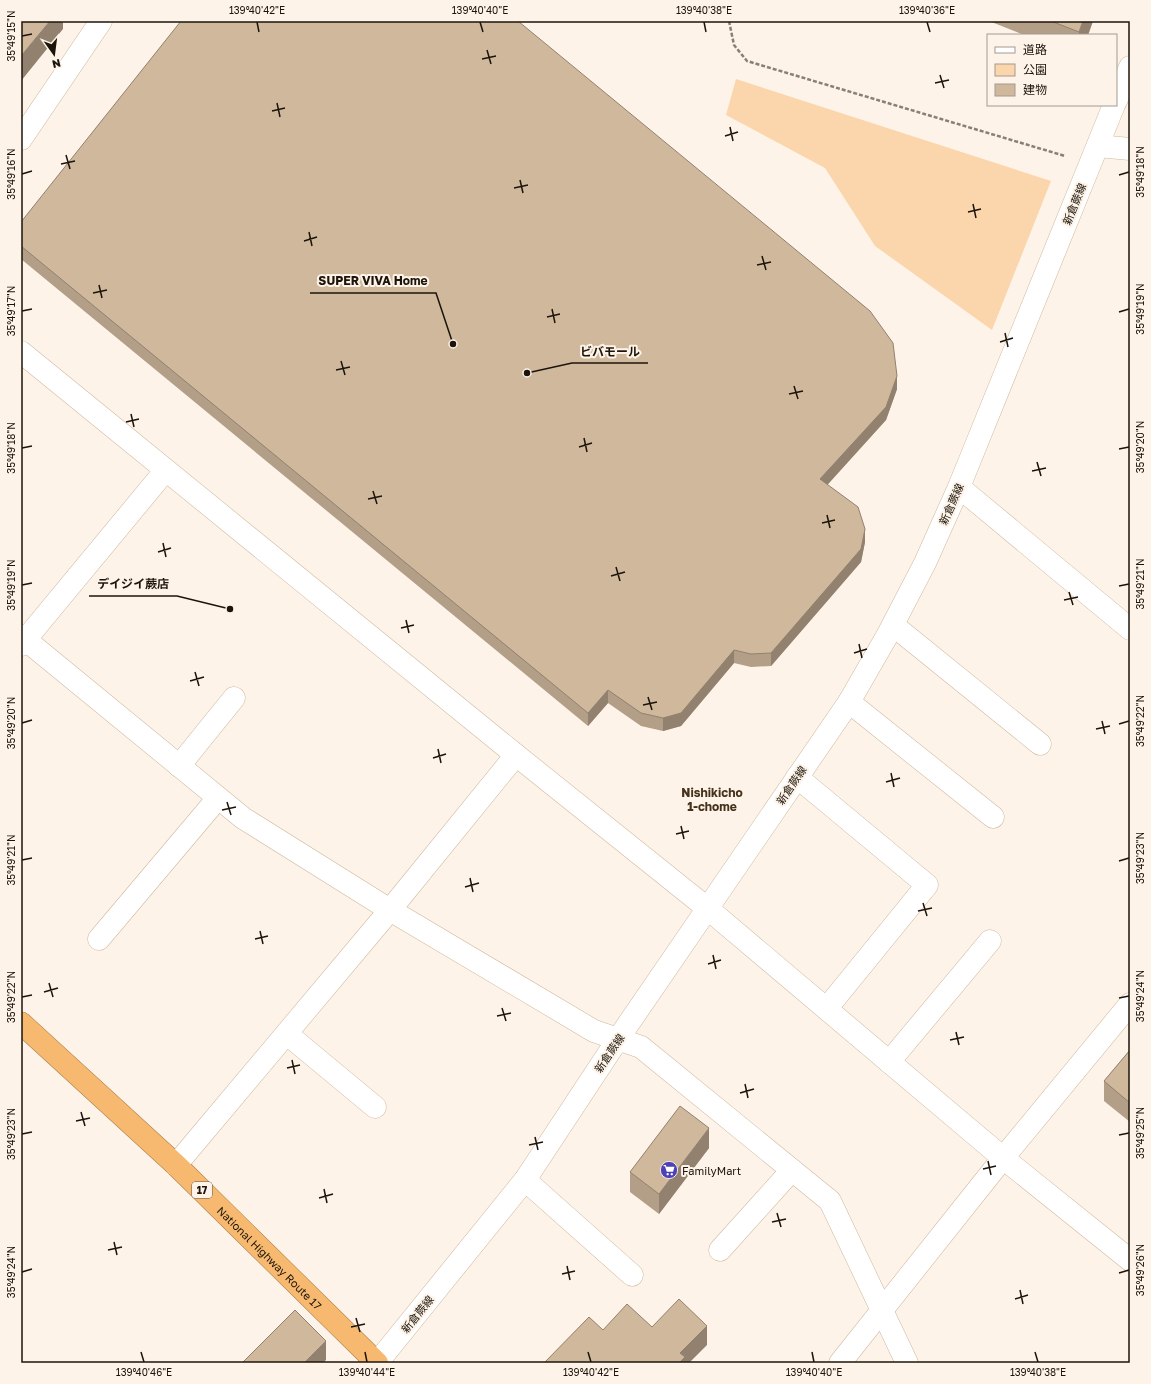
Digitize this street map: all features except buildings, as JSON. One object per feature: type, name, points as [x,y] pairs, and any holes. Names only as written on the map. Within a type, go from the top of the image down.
[{"type":"highway","name":"National Highway Route 17","points":[[21,1023],[176,1165],[377,1363]]},
{"type":"street","points":[[21,139],[102,21]]},
{"type":"street","points":[[1117,99],[1130,67]]},
{"type":"street","name":"新倉蕨線","points":[[377,1363],[525,1180],[618,1039],[848,702],[893,624],[925,563],[959,487],[1114,106]]},
{"type":"street","points":[[1094,155],[1130,149]]},
{"type":"street","points":[[21,352],[165,471],[707,908],[1003,1158],[1130,1260]]},
{"type":"street","points":[[165,471],[23,640],[243,818],[390,910],[594,1031],[641,1047],[830,1201],[882,1312],[908,1363]]},
{"type":"street","points":[[959,487],[1130,629]]},
{"type":"street","points":[[893,624],[1040,744]]},
{"type":"street","points":[[179,766],[234,698]]},
{"type":"street","points":[[848,702],[993,818]]},
{"type":"street","points":[[176,1165],[390,910],[516,755]]},
{"type":"street","points":[[797,777],[927,885],[827,1008]]},
{"type":"street","points":[[99,938],[218,798]]},
{"type":"street","points":[[889,1062],[990,941]]},
{"type":"street","points":[[840,1363],[1003,1158],[1130,1004]]},
{"type":"street","points":[[287,1034],[375,1107]]},
{"type":"street","points":[[720,1250],[792,1170]]},
{"type":"street","points":[[525,1180],[632,1275]]},
{"type":"path","points":[[729,21],[734,45],[747,61],[1094,155]]},
{"type":"green space","points":[[736,79],[1051,181],[992,330],[875,246],[825,168],[726,115]]},
{"type":"place","name":"SUPER VIVA Home","points":[[453,344]]},
{"type":"place","name":"ビバモール","points":[[527,373]]},
{"type":"place","name":"デイジイ蕨店","points":[[230,609]]},
{"type":"place","name":"FamilyMart","points":[[669,1170]]},
{"type":"district","name":"Nishikicho 1-chome","points":[[712,799]]}]
